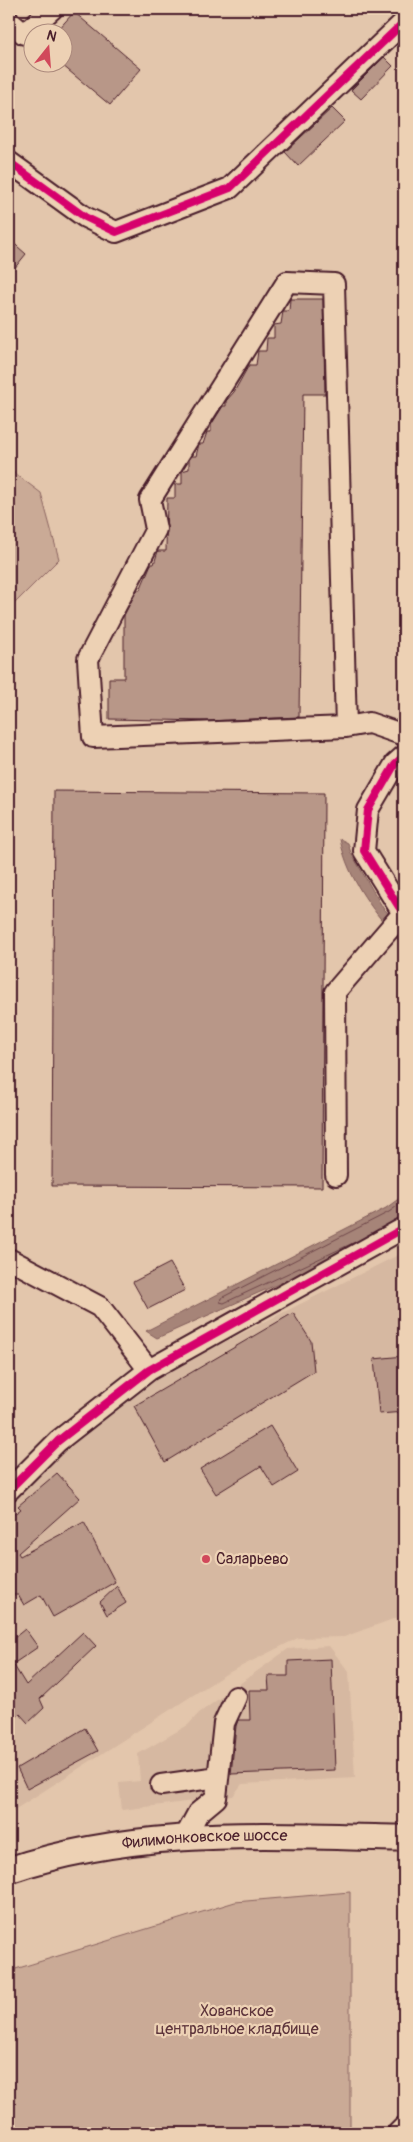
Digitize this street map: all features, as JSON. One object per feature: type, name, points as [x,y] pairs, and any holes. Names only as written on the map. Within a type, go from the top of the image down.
[{"type":"main road","name":"Филимонковское шоссе","points":[[9,1870],[102,1845],[185,1837],[404,1838]]},
{"type":"street","points":[[16,28],[52,9]]},
{"type":"street","points":[[9,162],[85,217],[116,232],[230,188],[404,22]]},
{"type":"street","points":[[346,726],[334,284],[287,282],[150,500],[156,529],[88,659],[93,737],[346,726],[369,723],[404,735]]},
{"type":"street","points":[[336,1175],[336,992],[404,912],[364,852],[368,810],[395,764],[404,756]]},
{"type":"street","points":[[9,1490],[58,1441],[149,1370],[404,1228]]},
{"type":"street","points":[[9,1259],[100,1307],[149,1370]]},
{"type":"street","points":[[185,1837],[198,1813],[216,1798],[224,1723],[236,1697]]},
{"type":"street","points":[[162,1785],[218,1778]]},
{"type":"street","points":[[398,2133],[404,2127]]},
{"type":"shaded area","name":"Саларьево","points":[[404,1252],[404,1615],[344,1637],[298,1638],[226,1674],[11,1812],[9,1811],[9,1503],[63,1448],[167,1371]]},
{"type":"shaded area","points":[[329,1646],[349,1672],[355,1778],[242,1784],[233,1796],[122,1810],[119,1783],[140,1781],[138,1754],[188,1725],[199,1713],[288,1649]]},
{"type":"green space","points":[[9,469],[41,493],[59,559],[9,609]]},
{"type":"green space","name":"Хованское центральное кладбище","points":[[350,1892],[350,2133],[9,2133],[9,1971],[235,1902]]},
{"type":"water","points":[[340,839],[348,843],[351,853],[383,908],[404,930],[404,946],[364,897],[349,869]]},
{"type":"water","points":[[404,1195],[404,1220],[303,1273],[157,1338],[146,1331],[386,1208]]},
{"type":"building","points":[[74,12],[141,69],[110,105],[70,72],[72,72],[72,22],[65,22]]},
{"type":"building","points":[[384,57],[393,66],[361,99],[351,90]]},
{"type":"building","points":[[332,108],[345,121],[298,166],[285,152]]},
{"type":"building","points":[[9,239],[26,254],[9,275]]},
{"type":"building","points":[[290,299],[323,299],[325,394],[303,394],[299,717],[208,721],[109,719],[109,678],[124,678],[124,615],[137,590],[140,590],[151,564],[154,564],[158,551],[166,551],[167,498],[175,498],[175,484],[182,484],[182,471],[189,469],[189,460],[192,456],[196,456],[199,444],[203,444],[207,432],[211,432],[211,425],[223,406],[226,406],[226,401],[234,392],[249,365],[256,365],[258,351],[266,351],[267,338],[274,338],[274,325],[281,324],[283,311],[289,311]]},
{"type":"building","points":[[54,791],[324,793],[322,1187],[52,1186]]},
{"type":"building","points":[[170,1263],[185,1290],[148,1309],[133,1282]]},
{"type":"building","points":[[293,1313],[311,1341],[314,1371],[165,1462],[134,1406]]},
{"type":"building","points":[[404,1356],[404,1412],[379,1414],[374,1359]]},
{"type":"building","points":[[270,1426],[298,1472],[274,1487],[261,1466],[216,1494],[200,1469]]},
{"type":"building","points":[[57,1473],[80,1498],[18,1553],[20,1556],[84,1522],[115,1582],[53,1617],[41,1595],[24,1605],[18,1595],[14,1595],[9,1587],[9,1518],[21,1509],[18,1506]]},
{"type":"building","points":[[117,1586],[126,1603],[107,1615],[100,1602]]},
{"type":"building","points":[[25,1629],[38,1647],[13,1664],[26,1685],[83,1632],[96,1646],[40,1699],[44,1708],[28,1723],[20,1714],[9,1723],[9,1642]]},
{"type":"building","points":[[331,1659],[335,1770],[231,1774],[238,1720],[250,1720],[249,1690],[269,1690],[268,1676],[288,1676],[288,1661]]},
{"type":"building","points":[[85,1728],[98,1751],[27,1789],[17,1768]]},
{"type":"cycle path","points":[[9,162],[85,217],[116,232],[230,188],[404,22]]},
{"type":"cycle path","points":[[404,756],[395,764],[368,810],[364,851],[404,912]]},
{"type":"cycle path","points":[[9,1490],[58,1441],[149,1370],[404,1228]]},
{"type":"place","name":"Саларьево","points":[[206,1559]]}]
